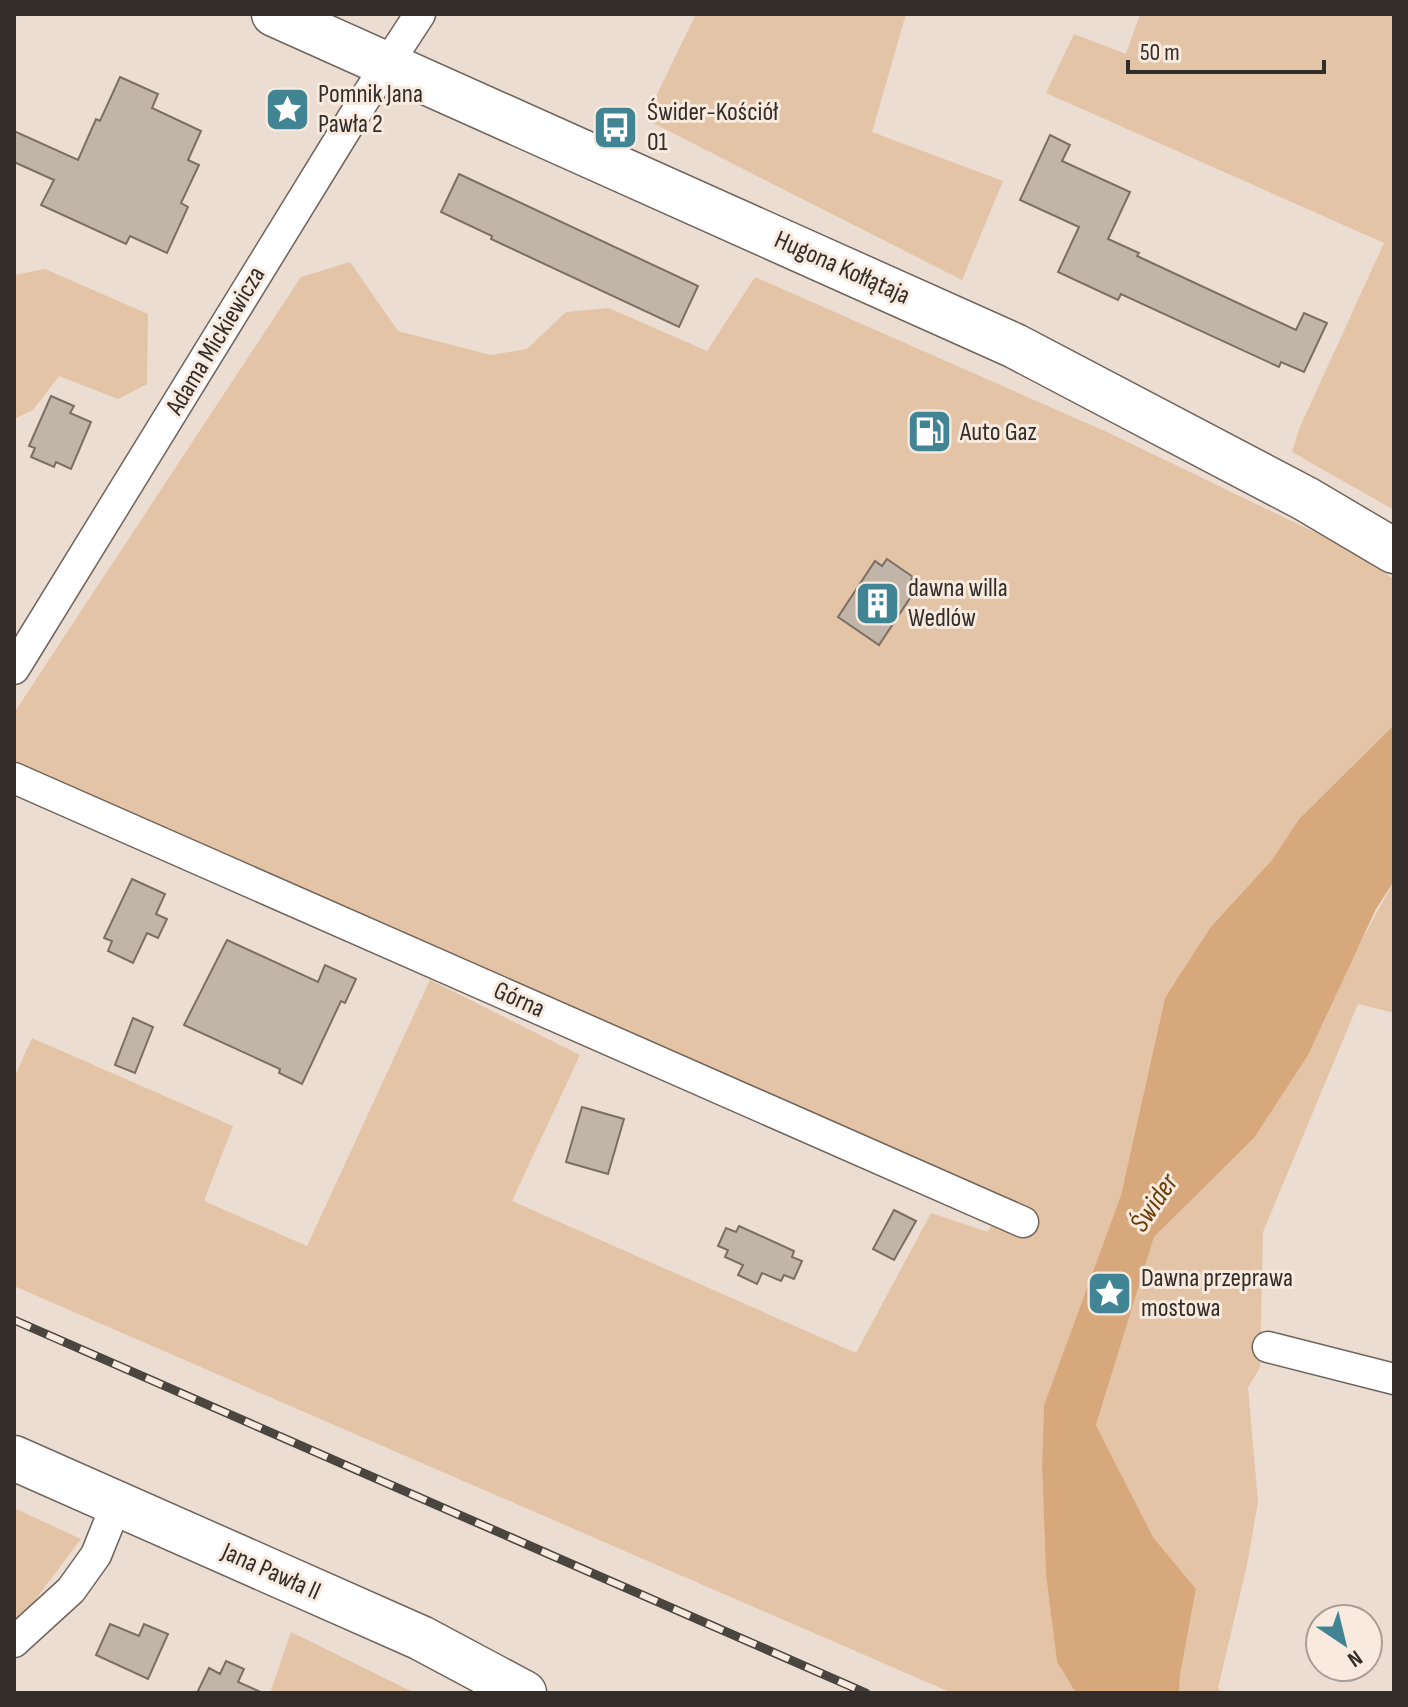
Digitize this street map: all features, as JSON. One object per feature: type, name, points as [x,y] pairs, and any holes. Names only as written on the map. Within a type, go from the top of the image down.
[{"type":"main road","name":"Hugona Kołłątaja","points":[[274,14],[1015,346],[1306,499],[1394,551]]},
{"type":"main road","name":"Jana Pawła II","points":[[14,1458],[421,1638],[524,1693]]},
{"type":"street","name":"Adama Mickiewicza","points":[[14,669],[362,103],[420,14]]},
{"type":"street","name":"Górna","points":[[14,778],[1023,1222]]},
{"type":"street","points":[[1268,1347],[1394,1379]]},
{"type":"street","points":[[14,1642],[71,1590],[96,1555],[117,1503]]},
{"type":"shaded area","points":[[696,14],[906,14],[872,132],[1003,181],[962,280],[645,119]]},
{"type":"shaded area","points":[[1140,14],[1394,14],[1394,510],[1292,452],[1299,429],[1384,243],[1046,93],[1074,34],[1126,54]]},
{"type":"shaded area","points":[[350,262],[398,331],[491,355],[527,349],[566,312],[609,308],[707,351],[755,277],[1107,432],[1335,542],[1394,579],[1394,725],[1299,819],[1272,860],[1165,998],[1121,1195],[1044,1405],[1042,1465],[1046,1575],[1057,1662],[1076,1693],[952,1693],[14,1286],[14,1078],[32,1038],[233,1126],[204,1201],[307,1246],[430,980],[580,1055],[512,1201],[856,1353],[931,1213],[988,1232],[1002,1203],[14,762],[14,713],[301,277]]},
{"type":"shaded area","points":[[45,269],[148,314],[147,384],[118,399],[59,376],[33,410],[14,419],[14,275]]},
{"type":"shaded area","points":[[1394,881],[1394,1013],[1358,1004],[1263,1232],[1260,1368],[1248,1387],[1258,1502],[1247,1565],[1218,1688],[1223,1693],[1179,1693],[1196,1589],[1153,1537],[1096,1425],[1154,1237],[1254,1138]]},
{"type":"shaded area","points":[[14,1508],[81,1539],[32,1604],[14,1621]]},
{"type":"shaded area","points":[[291,1632],[415,1693],[270,1693]]},
{"type":"water","name":"Świder","points":[[1394,725],[1394,881],[1376,909],[1308,1055],[1254,1138],[1154,1237],[1096,1425],[1153,1537],[1196,1589],[1179,1693],[1076,1693],[1057,1662],[1046,1575],[1042,1465],[1044,1405],[1121,1195],[1165,998],[1210,928],[1272,860],[1299,819]]},
{"type":"building","points":[[120,77],[158,94],[152,108],[201,131],[188,160],[199,165],[181,203],[188,207],[167,253],[130,236],[126,244],[41,205],[54,180],[14,162],[14,131],[78,160],[96,119],[100,121]]},
{"type":"building","points":[[1050,135],[1070,145],[1062,161],[1130,192],[1108,239],[1139,253],[1137,256],[1296,330],[1304,313],[1327,323],[1304,372],[1281,362],[1279,367],[1121,294],[1118,300],[1058,272],[1079,227],[1020,200]]},
{"type":"building","points":[[459,174],[698,286],[679,327],[491,239],[492,236],[441,212]]},
{"type":"building","points":[[51,396],[74,406],[70,413],[91,422],[71,469],[56,462],[54,467],[31,457],[35,448],[29,446]]},
{"type":"building","name":"dawna willa Wedlów","points":[[887,559],[913,577],[909,584],[916,589],[879,645],[838,617],[875,561],[882,566]]},
{"type":"building","points":[[132,879],[165,894],[156,914],[167,919],[158,938],[147,933],[133,963],[108,951],[112,941],[104,938]]},
{"type":"building","points":[[227,940],[318,982],[325,965],[356,979],[345,1003],[341,1001],[302,1084],[279,1073],[280,1069],[184,1025]]},
{"type":"building","points":[[133,1018],[153,1027],[135,1073],[115,1065]]},
{"type":"building","points":[[582,1107],[624,1119],[608,1174],[566,1162]]},
{"type":"building","points":[[894,1210],[916,1221],[894,1260],[873,1249]]},
{"type":"building","points":[[739,1226],[794,1251],[792,1257],[802,1261],[794,1279],[784,1275],[781,1281],[762,1273],[757,1284],[738,1275],[743,1265],[725,1257],[728,1250],[718,1246],[726,1228],[736,1232]]},
{"type":"building","points":[[110,1624],[139,1636],[144,1624],[168,1634],[148,1679],[96,1655]]},
{"type":"building","points":[[226,1661],[244,1669],[238,1682],[263,1693],[197,1693],[209,1668],[220,1674]]},
{"type":"railway","points":[[14,1320],[866,1693]]},
{"type":"place","name":"Pomnik Jana Pawła 2","points":[[287,109]]},
{"type":"place","name":"Świder-Kościół 01","points":[[616,127]]},
{"type":"place","name":"Auto Gaz","points":[[929,432]]},
{"type":"place","name":"dawna willa Wedlów","points":[[877,603]]},
{"type":"place","name":"Dawna przeprawa mostowa","points":[[1110,1293]]}]
